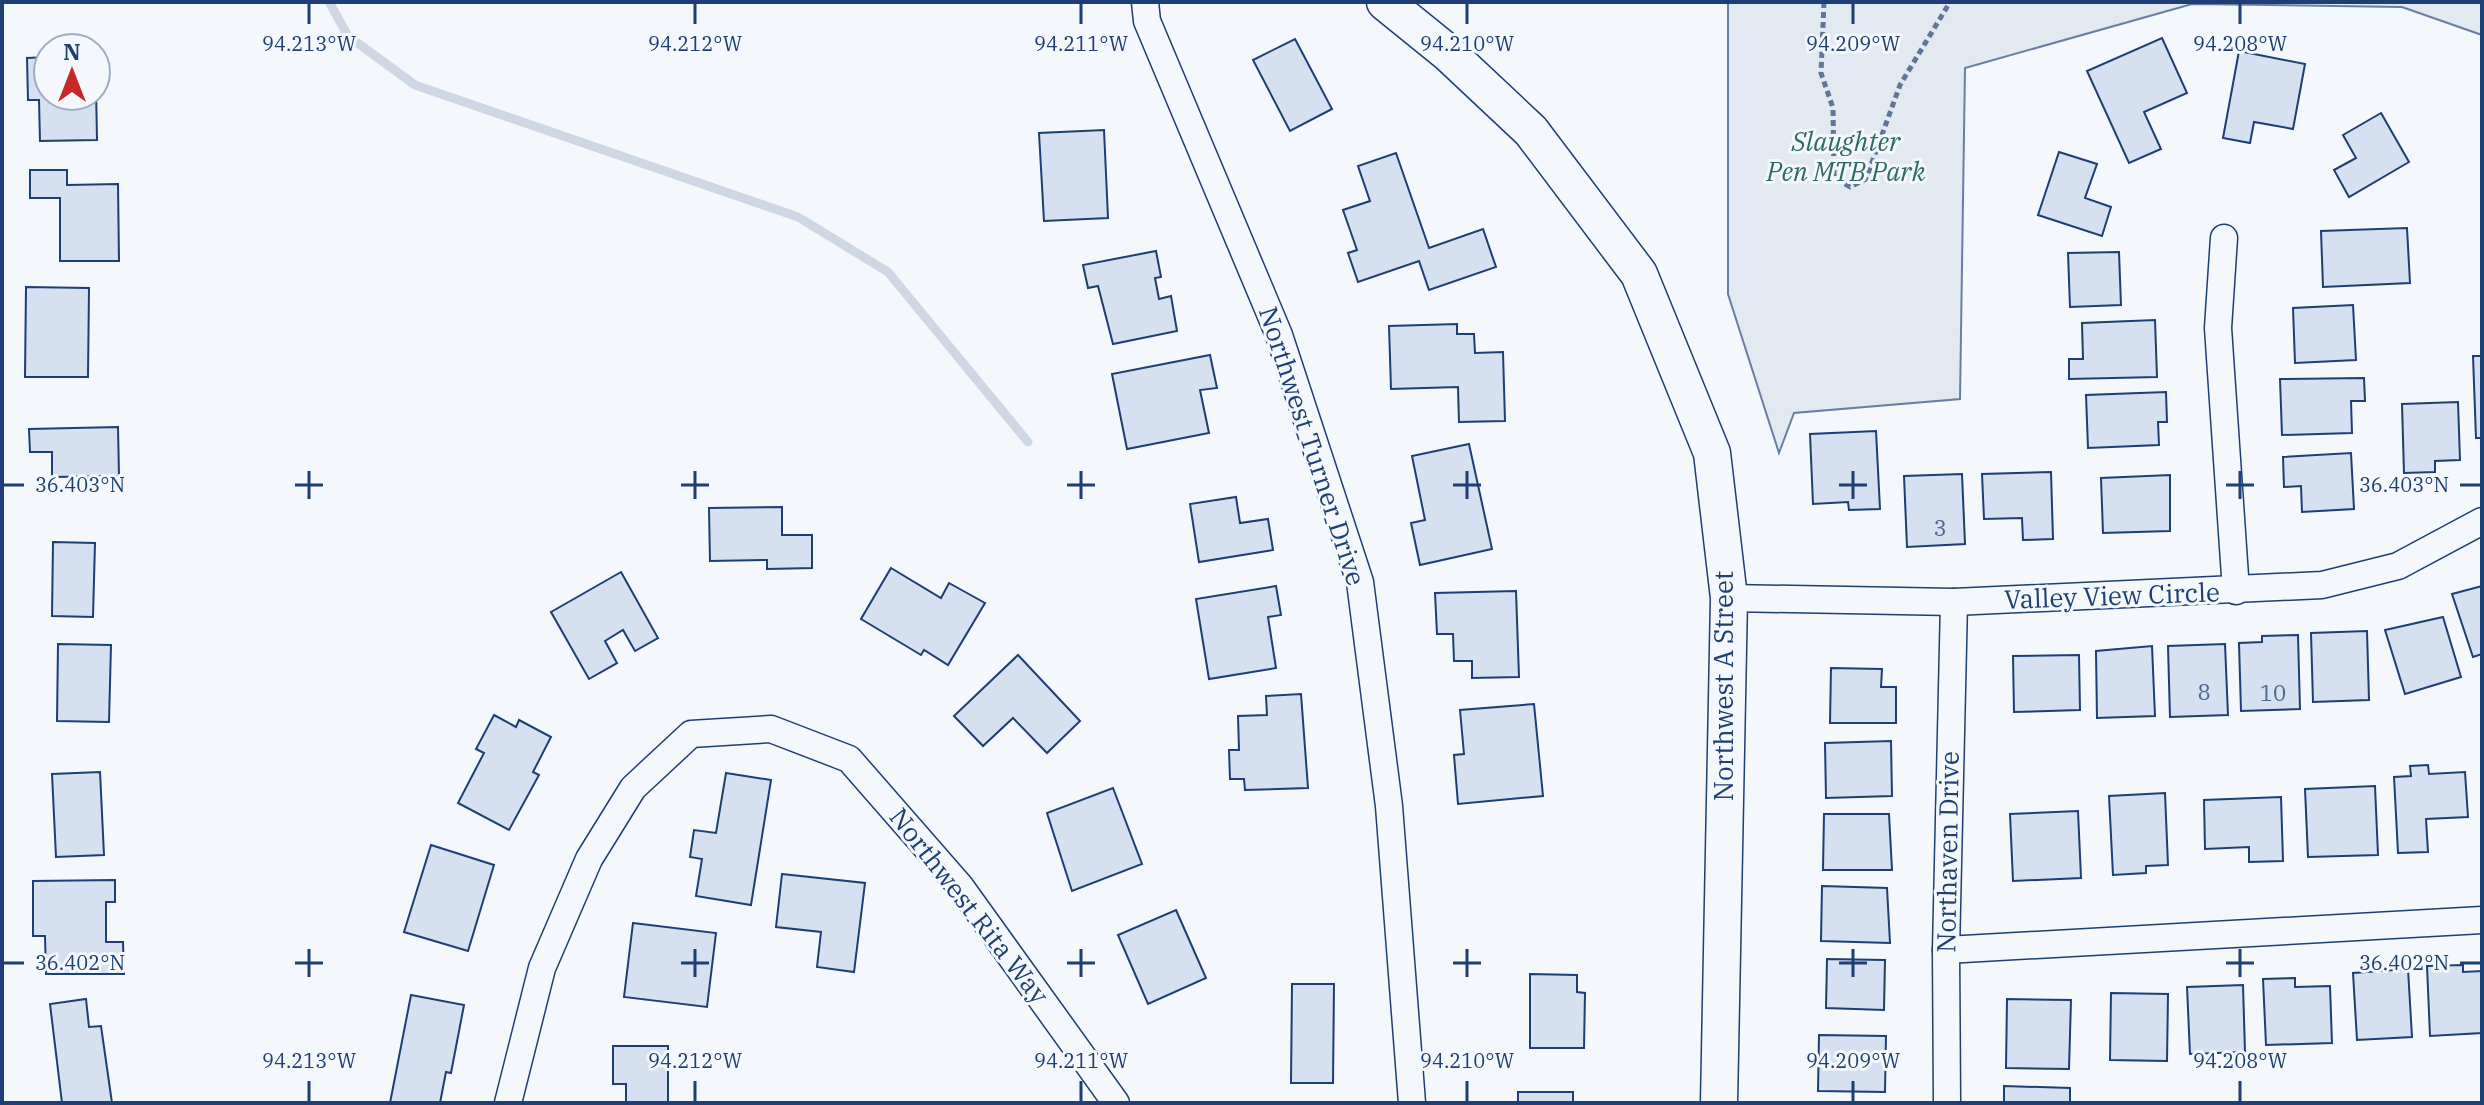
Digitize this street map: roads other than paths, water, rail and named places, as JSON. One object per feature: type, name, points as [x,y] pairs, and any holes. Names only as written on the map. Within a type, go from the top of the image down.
[{"type":"street","name":"Northwest Turner Drive","points":[[1145,2],[1147,21],[1279,335],[1360,582],[1389,806],[1412,1103]]},
{"type":"street","name":"Northwest A Street","points":[[1385,2],[1448,53],[1531,131],[1639,274],[1712,453],[1729,598],[1719,1103]]},
{"type":"street","points":[[2224,238],[2218,328],[2236,591]]},
{"type":"street","name":"Valley View Circle","points":[[1729,598],[1954,602],[2322,585],[2398,566],[2482,521]]},
{"type":"street","name":"Northaven Drive","points":[[1947,1103],[1946,950],[1954,602]]},
{"type":"street","name":"Northwest Rita Way","points":[[508,1103],[542,968],[589,859],[633,788],[691,734],[771,729],[849,759],[960,886],[1116,1103]]},
{"type":"street","points":[[1946,950],[2482,920]]},
{"type":"waterway","points":[[329,2],[348,36],[415,85],[798,217],[888,272],[1028,442]]},
{"type":"park label","name":"Slaughter Pen MTB Park","points":[[1846,157]]}]
